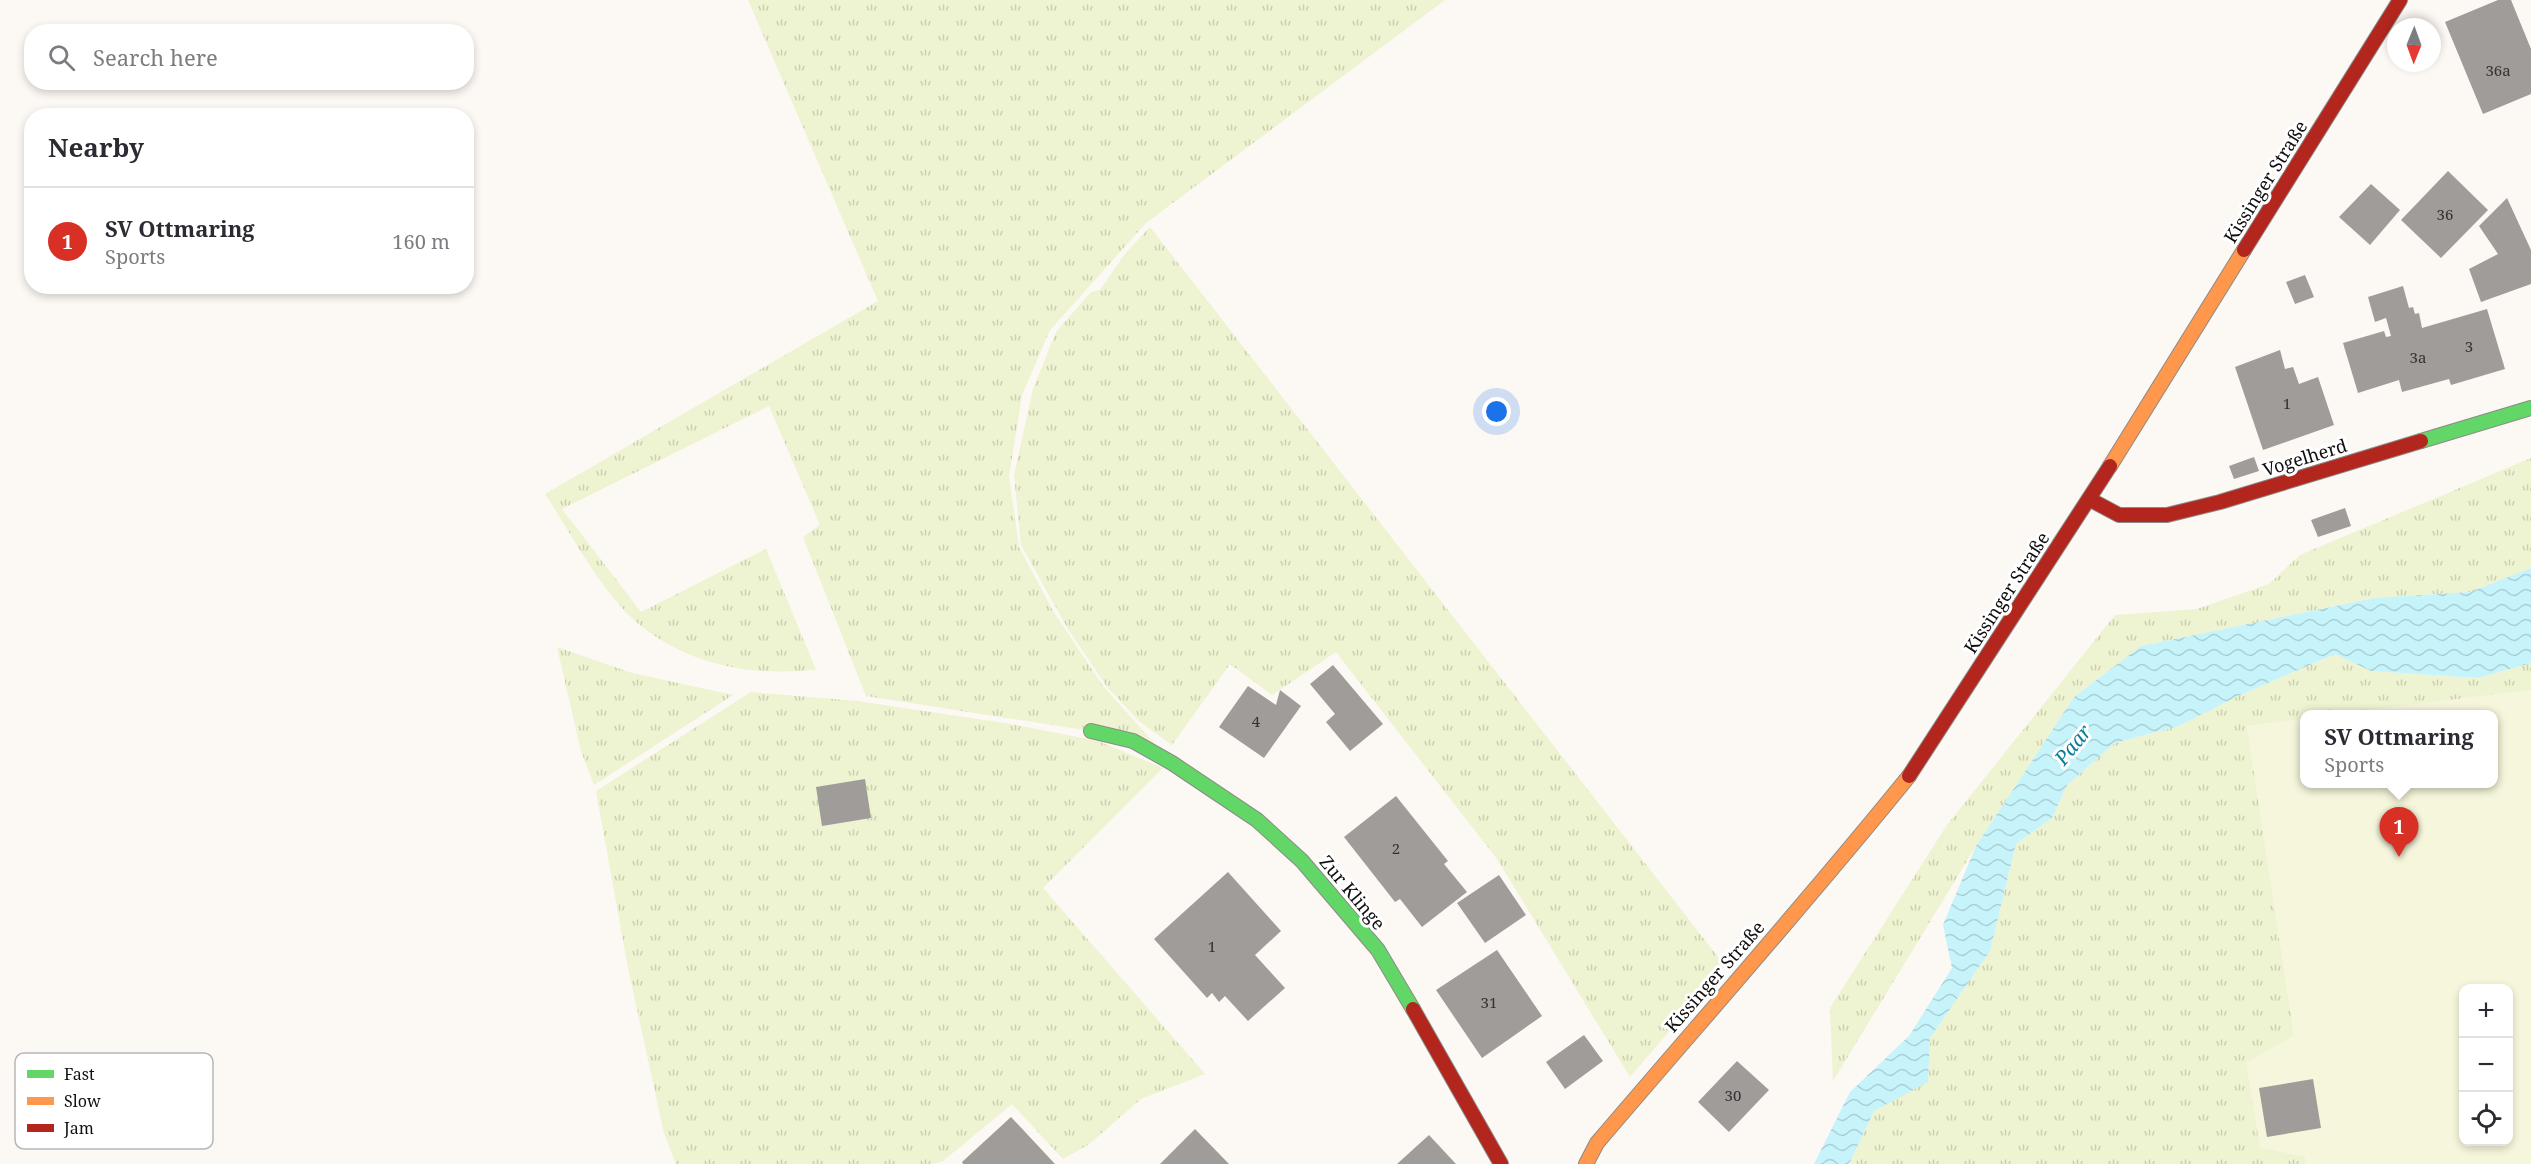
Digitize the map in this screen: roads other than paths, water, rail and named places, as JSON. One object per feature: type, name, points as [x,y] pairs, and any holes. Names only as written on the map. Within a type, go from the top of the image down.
[{"type":"street","name":"Kissinger Straße","points":[[1586,1164],[1597,1143],[1842,859],[1918,764],[2089,499],[2400,0]]},
{"type":"street","name":"Vogelherd","points":[[2089,499],[2119,515],[2167,515],[2220,502],[2531,408]]},
{"type":"street","name":"Zur Klinge","points":[[1091,731],[1133,741],[1172,763],[1257,820],[1302,861],[1378,950],[1452,1075],[1501,1164]]},
{"type":"water","name":"Paar","points":[[2531,568],[2531,663],[2478,678],[2371,671],[2335,654],[2238,696],[2179,726],[2115,743],[2067,785],[2052,818],[2016,844],[1990,951],[1930,1038],[1928,1082],[1874,1111],[1849,1164],[1814,1164],[1850,1092],[1909,1036],[1952,968],[1943,925],[1976,846],[2074,697],[2141,646],[2374,598],[2470,592]]},
{"type":"place","name":"SV Ottmaring","points":[[2399,857]]}]
